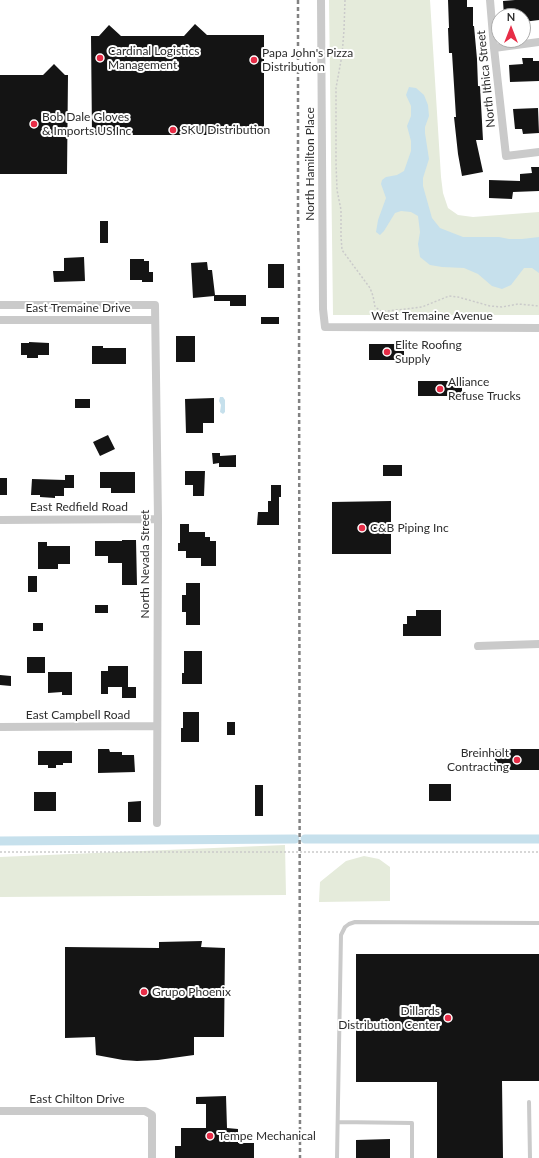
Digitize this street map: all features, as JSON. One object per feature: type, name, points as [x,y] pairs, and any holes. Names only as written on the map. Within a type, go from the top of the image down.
[{"type":"street","name":"North Hamilton Place","points":[[321,0],[322,310],[325,327]]},
{"type":"street","name":"North Ithica Street","points":[[490,0],[491,12]]},
{"type":"street","name":"North Ithica Street","points":[[494,48],[506,156],[539,152]]},
{"type":"street","name":"East Tremaine Drive","points":[[0,305],[155,305]]},
{"type":"street","name":"North Nevada Street","points":[[155,305],[158,519],[157,823]]},
{"type":"street","name":"East Tremaine Drive","points":[[0,320],[156,320]]},
{"type":"street","name":"West Tremaine Avenue","points":[[325,327],[539,328]]},
{"type":"street","name":"East Redfield Road","points":[[0,520],[158,519]]},
{"type":"street","points":[[478,646],[539,644]]},
{"type":"street","name":"East Campbell Road","points":[[0,727],[157,726]]},
{"type":"street","name":"East Chilton Drive","points":[[0,1111],[144,1111],[152,1115],[152,1158]]},
{"type":"lane","points":[[337,1158],[341,935],[345,927],[355,922],[539,923]]},
{"type":"lane","points":[[529,1102],[530,1158]]},
{"type":"lane","points":[[338,1122],[412,1123],[412,1158]]},
{"type":"path","points":[[345,0],[342,55],[336,88],[336,164],[337,190],[341,210],[342,250],[370,288],[375,307],[381,311],[388,312],[422,307],[449,296],[490,306],[502,307],[518,304],[539,306]]},
{"type":"path","points":[[0,852],[539,852]]},
{"type":"green space","points":[[329,0],[430,0],[441,177],[443,193],[448,208],[458,215],[473,217],[539,212],[539,315],[333,315]]},
{"type":"green space","points":[[285,845],[286,895],[0,897],[0,857]]},
{"type":"green space","points":[[364,856],[379,859],[390,867],[390,901],[319,902],[320,882],[346,861]]},
{"type":"water","points":[[409,87],[416,88],[424,95],[428,105],[429,116],[425,127],[425,133],[429,159],[423,178],[423,186],[432,218],[440,228],[463,237],[499,237],[522,239],[539,237],[539,273],[532,268],[524,268],[511,285],[502,289],[492,286],[478,274],[464,268],[430,265],[420,257],[418,244],[420,232],[418,216],[411,212],[401,211],[395,213],[380,235],[376,232],[378,220],[386,198],[381,184],[382,180],[386,177],[397,175],[404,171],[411,151],[411,141],[407,126],[411,116],[411,106],[406,95]]},
{"type":"water","points":[[220,397],[223,397],[225,400],[225,412],[223,414],[220,412]]},
{"type":"building","points":[[448,0],[467,0],[467,7],[473,7],[473,26],[477,59],[478,86],[480,86],[483,140],[476,140],[483,172],[462,176],[454,117],[456,117],[452,53],[449,53]]},
{"type":"building","points":[[539,0],[539,20],[531,21],[531,8],[503,8],[503,1]]},
{"type":"building","points":[[195,24],[207,35],[264,35],[264,135],[92,135],[91,36],[99,36],[109,25],[121,36],[184,36]]},
{"type":"building","points":[[522,58],[533,58],[533,61],[539,61],[539,81],[510,82],[509,65],[523,64]]},
{"type":"building","name":"Bob Dale Gloves & Imports US Inc","points":[[54,64],[65,75],[68,75],[67,174],[0,174],[0,75],[43,75]]},
{"type":"building","points":[[538,108],[539,133],[523,134],[522,129],[515,129],[513,109]]},
{"type":"building","points":[[531,167],[539,167],[539,191],[513,192],[512,199],[489,198],[489,180],[520,181],[520,174],[532,173]]},
{"type":"building","points":[[100,221],[108,221],[108,243],[100,243]]},
{"type":"building","points":[[84,257],[85,281],[54,282],[53,271],[64,271],[64,258]]},
{"type":"building","points":[[130,259],[144,259],[144,261],[149,261],[149,272],[153,272],[153,282],[130,280]]},
{"type":"building","points":[[207,262],[208,270],[212,270],[215,295],[246,295],[246,306],[230,306],[230,301],[214,301],[214,296],[193,298],[191,263]]},
{"type":"building","points":[[268,264],[284,264],[284,288],[268,288]]},
{"type":"building","points":[[261,317],[279,317],[279,324],[261,324]]},
{"type":"building","points":[[176,336],[195,336],[195,362],[176,362]]},
{"type":"building","points":[[21,343],[49,343],[49,355],[38,355],[38,358],[27,358],[27,355],[21,355]]},
{"type":"building","name":"Elite Roofing Supply","points":[[369,344],[404,344],[404,360],[369,360]]},
{"type":"building","points":[[92,346],[103,346],[103,348],[126,348],[126,364],[92,364]]},
{"type":"building","name":"Alliance Refuse Trucks","points":[[418,381],[462,381],[462,396],[418,396]]},
{"type":"building","points":[[214,398],[214,423],[203,423],[203,433],[186,433],[185,399]]},
{"type":"building","points":[[75,399],[90,399],[90,408],[75,408]]},
{"type":"building","points":[[108,435],[115,449],[100,456],[93,442]]},
{"type":"building","points":[[212,453],[220,453],[220,456],[236,455],[236,467],[219,467],[219,463],[213,464]]},
{"type":"building","points":[[383,465],[402,465],[402,476],[383,476]]},
{"type":"building","points":[[185,471],[205,471],[204,496],[193,496],[193,485],[185,485]]},
{"type":"building","points":[[100,472],[135,472],[135,493],[111,493],[111,488],[100,488]]},
{"type":"building","points":[[65,475],[74,475],[74,488],[64,488],[64,496],[55,496],[55,498],[31,495],[32,479],[65,480]]},
{"type":"building","points":[[0,478],[7,478],[7,495],[0,495]]},
{"type":"building","points":[[271,485],[281,485],[281,497],[279,497],[279,525],[257,525],[258,512],[268,512],[268,501],[271,501]]},
{"type":"building","name":"C&B Piping Inc","points":[[391,501],[391,554],[332,554],[332,502]]},
{"type":"building","points":[[180,524],[189,524],[189,532],[205,532],[205,537],[210,537],[210,541],[216,541],[216,566],[201,566],[201,558],[186,558],[186,551],[178,551],[178,543],[180,543]]},
{"type":"building","points":[[136,540],[137,585],[122,585],[122,563],[108,563],[108,556],[95,556],[95,541]]},
{"type":"building","points":[[38,542],[47,542],[47,546],[70,546],[70,564],[58,564],[58,569],[38,569]]},
{"type":"building","points":[[28,576],[37,576],[37,592],[28,592]]},
{"type":"building","points":[[186,583],[200,583],[200,625],[186,625],[186,612],[182,612],[182,595],[186,595]]},
{"type":"building","points":[[95,605],[108,605],[108,613],[95,613]]},
{"type":"building","points":[[416,610],[441,610],[441,636],[403,636],[403,624],[407,624],[407,616],[416,616]]},
{"type":"building","points":[[33,623],[43,623],[43,631],[33,631]]},
{"type":"building","points":[[184,651],[202,651],[202,684],[182,684],[182,673],[184,673]]},
{"type":"building","points":[[27,657],[45,657],[45,673],[27,673]]},
{"type":"building","points":[[108,666],[128,666],[128,687],[108,687],[108,694],[101,694],[101,671],[108,671]]},
{"type":"building","points":[[48,672],[72,672],[72,695],[62,695],[62,692],[48,693]]},
{"type":"building","points":[[0,675],[11,676],[11,686],[0,685]]},
{"type":"building","points":[[122,687],[136,687],[136,698],[122,698]]},
{"type":"building","points":[[183,712],[199,712],[199,742],[181,742]]},
{"type":"building","points":[[227,722],[235,722],[235,735],[227,735]]},
{"type":"building","points":[[98,749],[109,749],[110,752],[122,752],[122,755],[134,755],[135,772],[98,773]]},
{"type":"building","name":"Breinholt Contracting","points":[[495,749],[539,749],[539,770],[495,770]]},
{"type":"building","points":[[38,751],[72,751],[72,763],[56,765],[56,768],[48,768],[48,765],[38,765]]},
{"type":"building","points":[[429,784],[451,784],[451,801],[429,801]]},
{"type":"building","points":[[255,785],[263,785],[263,816],[255,816]]},
{"type":"building","points":[[34,792],[56,792],[56,811],[34,811]]},
{"type":"building","points":[[141,801],[141,822],[128,822],[128,802]]},
{"type":"building","name":"Grupo Phoenix","points":[[202,941],[201,947],[225,948],[224,1037],[194,1037],[194,1055],[158,1060],[137,1061],[96,1055],[95,1037],[65,1038],[65,947],[159,948],[159,942]]},
{"type":"building","name":"Dillards Distribution Center","points":[[356,954],[539,954],[539,1081],[502,1081],[503,1158],[437,1158],[437,1082],[356,1082]]},
{"type":"building","name":"Tempe Mechanical","points":[[226,1096],[227,1128],[238,1129],[238,1143],[254,1143],[254,1158],[175,1158],[175,1146],[181,1146],[181,1128],[206,1128],[206,1104],[196,1104],[196,1097]]},
{"type":"building","points":[[390,1139],[390,1158],[356,1158],[356,1140]]},
{"type":"waterway","points":[[0,841],[295,839]]},
{"type":"waterway","points":[[305,839],[539,839]]},
{"type":"railway","points":[[298,0],[300,1158]]},
{"type":"place","name":"Cardinal Logistics Management","points":[[100,58]]},
{"type":"place","name":"Papa John's Pizza Distribution","points":[[254,60]]},
{"type":"place","name":"Bob Dale Gloves & Imports US Inc","points":[[34,124]]},
{"type":"place","name":"SKU Distribution","points":[[173,130]]},
{"type":"place","name":"Elite Roofing Supply","points":[[387,352]]},
{"type":"place","name":"Alliance Refuse Trucks","points":[[440,389]]},
{"type":"place","name":"C&B Piping Inc","points":[[362,528]]},
{"type":"place","name":"Breinholt Contracting","points":[[517,760]]},
{"type":"place","name":"Grupo Phoenix","points":[[144,992]]},
{"type":"place","name":"Dillards Distribution Center","points":[[448,1018]]},
{"type":"place","name":"Tempe Mechanical","points":[[210,1136]]}]
